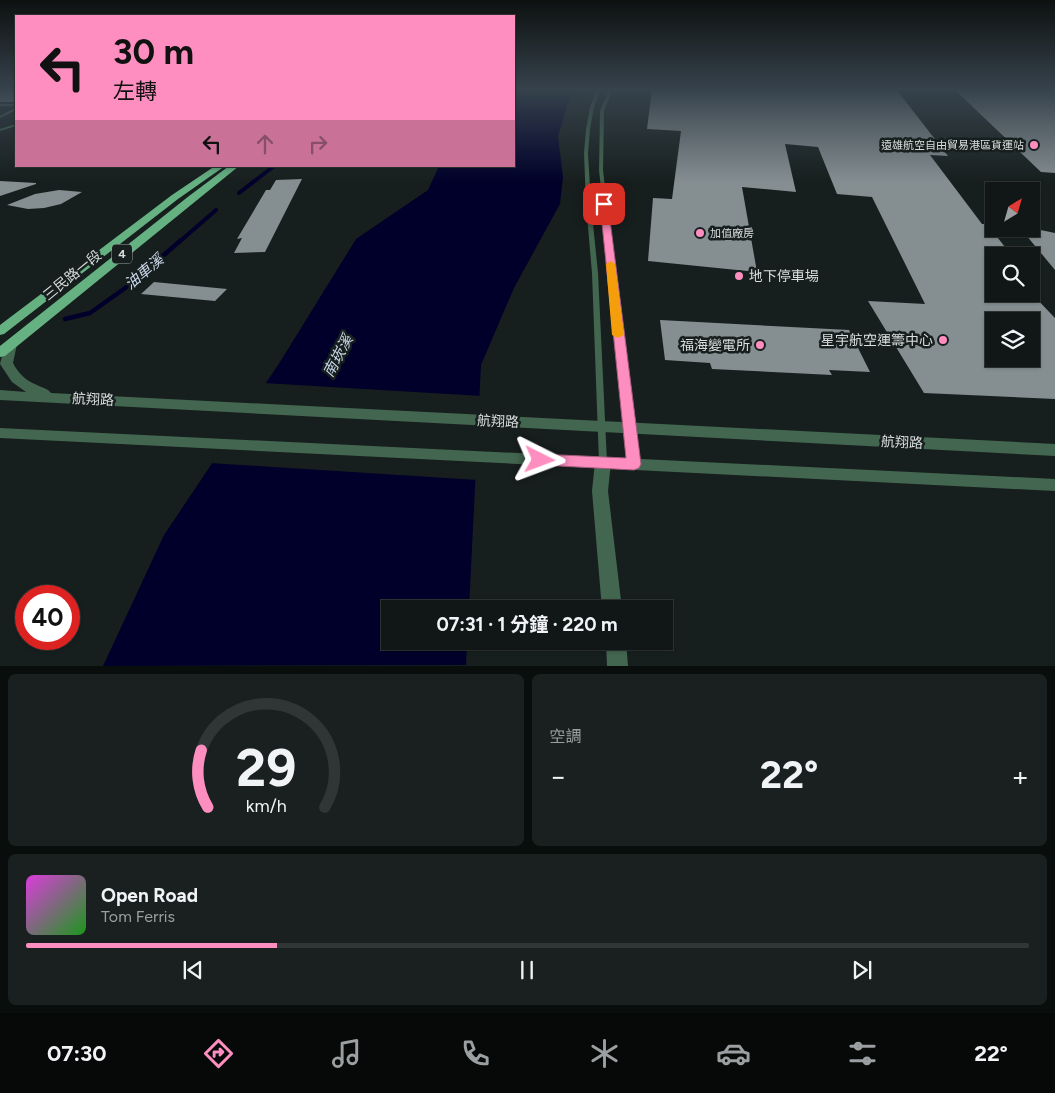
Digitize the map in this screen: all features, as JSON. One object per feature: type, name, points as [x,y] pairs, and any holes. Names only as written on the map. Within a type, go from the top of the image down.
[{"type":"main road","name":"三民路一段","points":[[0,331],[175,198],[220,167]]},
{"type":"main road","name":"三民路一段","points":[[0,353],[192,198],[234,167]]},
{"type":"street","points":[[12,344],[6,363],[14,378],[33,390],[64,398]]},
{"type":"street","name":"航翔路","points":[[0,394],[1055,450]]},
{"type":"street","points":[[0,433],[212,445],[603,462],[1055,485]]},
{"type":"street","points":[[603,462],[600,491],[611,600]]},
{"type":"street","points":[[617,650],[618,666]]},
{"type":"lane","points":[[589,120],[588,172],[603,462]]},
{"type":"lane","points":[[602,120],[600,170],[628,428],[634,464]]},
{"type":"lane","points":[[0,130],[15,125]]},
{"type":"water","name":"南崁溪","points":[[515,120],[563,120],[558,136],[563,177],[560,204],[514,288],[481,365],[469,600],[381,600],[381,650],[467,650],[466,665],[103,666],[164,535],[280,362],[356,239],[428,190],[439,167],[515,167]]},
{"type":"pier","points":[[263,383],[482,396],[478,480],[210,463]]},
{"type":"building","points":[[648,120],[920,120],[948,156],[930,155],[982,224],[985,224],[985,238],[998,238],[1005,247],[985,247],[985,302],[1040,302],[1055,318],[1055,399],[924,393],[868,301],[925,304],[872,197],[837,194],[818,147],[785,144],[796,192],[742,187],[757,272],[648,261],[653,198],[672,199],[681,131],[647,129]]},
{"type":"building","points":[[987,120],[1055,120],[1055,173],[1041,172]]},
{"type":"building","points":[[302,179],[265,252],[234,253],[242,238],[237,239],[266,190],[270,190],[276,180]]},
{"type":"building","points":[[0,181],[36,183],[36,184],[0,196]]},
{"type":"building","points":[[59,190],[82,192],[61,204],[44,208],[28,209],[7,205],[35,194]]},
{"type":"building","points":[[1040,230],[1055,233],[1055,270],[1040,252],[1040,247],[1036,247],[1028,238],[1040,238]]},
{"type":"building","points":[[154,282],[227,289],[215,301],[141,294]]},
{"type":"building","name":"福海變電所","points":[[660,320],[849,330],[870,372],[829,370],[832,375],[712,369],[710,363],[665,360]]},
{"type":"waterway","name":"油車溪","points":[[239,193],[273,167]]},
{"type":"waterway","name":"油車溪","points":[[178,243],[216,210]]},
{"type":"waterway","name":"油車溪","points":[[65,319],[90,313],[128,286],[180,241]]},
{"type":"slow traffic","points":[[611,264],[618,335]]},
{"type":"place","name":"遠雄航空自由貿易港區貨運站","points":[[1034,145]]},
{"type":"place","name":"加值廠房","points":[[700,233]]},
{"type":"place","name":"地下停車場","points":[[739,276]]},
{"type":"place","name":"星宇航空運籌中心","points":[[943,340]]},
{"type":"place","name":"福海變電所","points":[[760,345]]},
{"type":"route","points":[[540,460],[634,464],[628,428],[604,204]]}]
